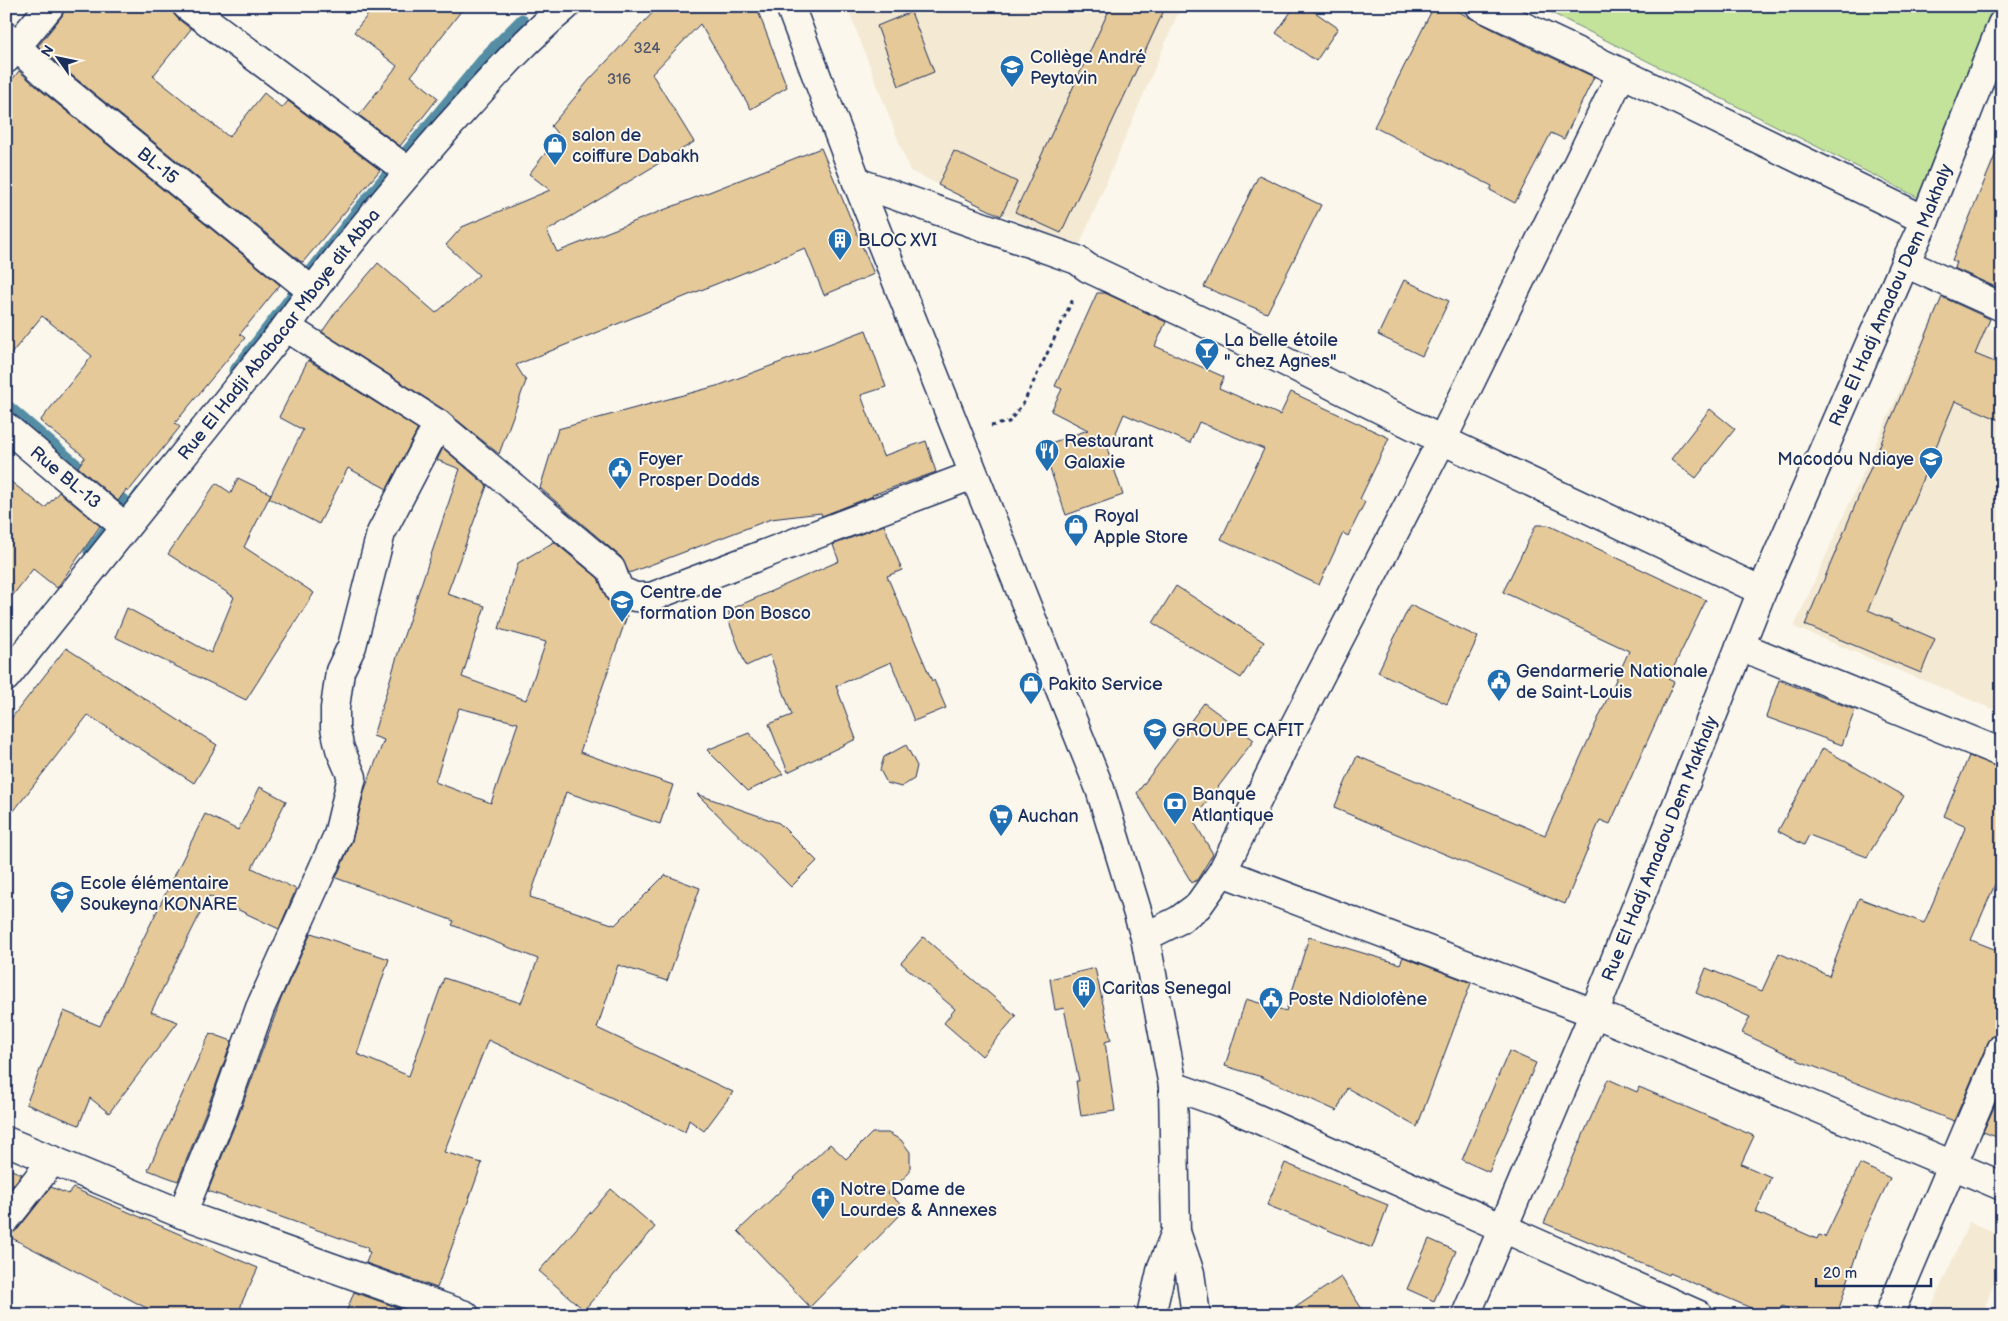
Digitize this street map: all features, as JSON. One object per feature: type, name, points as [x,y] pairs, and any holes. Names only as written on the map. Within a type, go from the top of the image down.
[{"type":"street","points":[[10,48],[50,6]]},
{"type":"street","points":[[187,6],[409,172]]},
{"type":"street","name":"Rue El Hadji Ababacar Mbaye dit Abba","points":[[6,677],[286,327],[312,291],[409,172],[532,36],[566,6]]},
{"type":"street","points":[[790,6],[857,182],[973,475],[1100,789],[1145,937],[1172,1086],[1176,1232],[1190,1273],[1196,1315]]},
{"type":"street","points":[[1480,6],[1925,220]]},
{"type":"street","name":"Rue El Hadj Amadou Dem Makhaly","points":[[1466,1315],[1594,1013],[1762,591],[1925,220],[2002,24]]},
{"type":"street","name":"BL-15","points":[[10,48],[48,76],[312,291]]},
{"type":"street","points":[[1145,937],[1179,920],[1198,906],[1222,872],[1287,740],[1442,440],[1622,73]]},
{"type":"street","points":[[857,182],[1077,260],[1088,268],[1250,344],[1442,440],[1762,591]]},
{"type":"street","points":[[1905,263],[2002,307]]},
{"type":"street","points":[[286,327],[438,424],[610,569],[620,590],[635,597],[651,597],[973,475]]},
{"type":"street","points":[[182,1214],[260,1008],[338,835],[352,778],[340,749],[335,728],[335,708],[340,671],[352,646],[380,532],[438,424]]},
{"type":"street","name":"Rue BL-13","points":[[6,427],[125,527]]},
{"type":"street","points":[[1740,646],[2002,753]]},
{"type":"street","points":[[1222,872],[1594,1013],[2002,1186]]},
{"type":"street","points":[[1889,1315],[2002,1048]]},
{"type":"street","points":[[1172,1086],[1224,1104],[1699,1315]]},
{"type":"street","points":[[6,1141],[182,1214],[465,1315]]},
{"type":"street","points":[[6,1219],[53,1160]]},
{"type":"street","points":[[1151,1315],[1162,1267],[1176,1232]]},
{"type":"path","points":[[958,436],[1009,422],[1024,402],[1088,268]]},
{"type":"shaded area","name":"Collège André Peytavin","points":[[847,6],[1181,6],[1078,249],[910,171]]},
{"type":"shaded area","name":"Macodou Ndiaye","points":[[1938,305],[2002,334],[2002,713],[1794,627]]},
{"type":"shaded area","points":[[1969,1222],[2002,1235],[2002,1261],[1982,1315],[1928,1315]]},
{"type":"green space","points":[[1538,6],[2002,6],[2002,9],[1925,201]]},
{"type":"building","points":[[65,6],[167,6],[178,19],[191,29],[153,76],[229,137],[264,93],[282,108],[288,101],[380,170],[303,262],[300,261],[38,46],[62,16]]},
{"type":"building","points":[[375,6],[465,6],[411,76],[438,98],[400,146],[359,115],[397,66],[354,32]]},
{"type":"building","points":[[659,6],[756,6],[787,87],[751,109],[700,24],[652,74],[694,142],[547,231],[557,252],[821,148],[874,274],[824,295],[805,248],[516,365],[526,381],[499,454],[446,411],[322,332],[335,313],[378,263],[436,313],[479,275],[446,245],[462,227],[550,190],[529,174],[559,136],[551,126],[590,79]]},
{"type":"building","points":[[1111,6],[1166,6],[1061,233],[1015,212]]},
{"type":"building","points":[[1295,6],[1306,6],[1338,28],[1316,61],[1276,33]]},
{"type":"building","points":[[1434,6],[1447,6],[1594,77],[1564,139],[1551,133],[1515,203],[1490,190],[1492,186],[1374,127]]},
{"type":"building","points":[[911,12],[934,72],[899,86],[877,26]]},
{"type":"building","points":[[19,71],[280,285],[240,334],[245,338],[175,423],[180,427],[128,492],[126,490],[118,501],[78,467],[85,457],[40,421],[92,356],[42,316],[6,360],[6,87]]},
{"type":"building","points":[[2001,141],[2002,290],[1954,268],[1956,262],[1952,260]]},
{"type":"building","points":[[954,151],[1017,182],[1001,216],[938,185]]},
{"type":"building","points":[[1259,175],[1321,205],[1267,313],[1204,287]]},
{"type":"building","points":[[1404,280],[1449,301],[1422,356],[1378,335]]},
{"type":"building","points":[[1097,293],[1105,293],[1166,322],[1155,346],[1224,377],[1219,388],[1280,415],[1291,392],[1389,438],[1360,499],[1365,502],[1348,536],[1343,533],[1319,585],[1221,539],[1264,449],[1199,422],[1190,443],[1124,414],[1108,451],[1123,495],[1066,515],[1042,446],[1088,430],[1051,411],[1062,389],[1055,386]]},
{"type":"building","points":[[1942,297],[1990,319],[1975,354],[2002,365],[2002,421],[1955,401],[1868,610],[1935,639],[1921,673],[1805,625]]},
{"type":"building","points":[[866,330],[886,387],[861,395],[883,456],[926,441],[936,472],[872,495],[822,516],[821,513],[771,519],[629,573],[621,557],[540,488],[558,429],[720,385]]},
{"type":"building","points":[[308,360],[418,429],[387,489],[348,468],[319,524],[269,498],[303,430],[279,417]]},
{"type":"building","points":[[1710,409],[1735,429],[1696,478],[1671,459]]},
{"type":"building","points":[[443,448],[487,486],[447,594],[485,606],[462,677],[526,700],[546,642],[499,629],[518,563],[554,542],[598,578],[607,600],[621,608],[627,616],[580,752],[673,785],[660,824],[566,792],[530,897],[615,925],[665,875],[700,888],[667,981],[618,965],[597,1028],[733,1092],[704,1131],[689,1120],[685,1132],[488,1040],[444,1152],[482,1163],[437,1288],[366,1263],[370,1252],[367,1251],[368,1248],[208,1191],[238,1117],[281,999],[311,933],[389,959],[357,1054],[409,1076],[444,978],[521,1003],[538,959],[452,925],[454,921],[336,878],[352,841],[365,789],[384,740],[373,736],[399,650],[460,469],[437,460]],"holes":[[[459,708],[518,723],[491,803],[435,782]]]},
{"type":"building","points":[[6,478],[45,508],[59,492],[100,526],[57,588],[33,569],[6,604]]},
{"type":"building","points":[[238,478],[271,494],[244,547],[314,593],[246,700],[115,637],[127,608],[211,653],[234,597],[168,554],[216,483],[231,493]]},
{"type":"building","points":[[884,525],[902,570],[887,576],[932,681],[934,680],[946,708],[914,721],[891,662],[836,686],[856,739],[788,772],[769,724],[792,715],[770,655],[746,666],[729,622],[729,610],[839,561],[833,545]]},
{"type":"building","points":[[1536,525],[1548,525],[1706,600],[1668,679],[1674,682],[1610,824],[1600,820],[1565,904],[1334,808],[1357,756],[1545,835],[1629,651],[1503,592]]},
{"type":"building","points":[[1176,586],[1264,642],[1241,678],[1153,623]]},
{"type":"building","points":[[1410,605],[1478,637],[1447,704],[1378,672]]},
{"type":"building","points":[[66,648],[217,745],[194,783],[88,715],[6,821],[6,725]]},
{"type":"building","points":[[1779,680],[1855,710],[1842,745],[1766,717]]},
{"type":"building","points":[[1204,703],[1254,740],[1193,820],[1213,854],[1197,880],[1192,883],[1137,793]]},
{"type":"building","points":[[749,733],[783,774],[748,791],[707,750]]},
{"type":"building","points":[[906,745],[917,766],[914,779],[901,787],[887,783],[880,770],[884,757]]},
{"type":"building","points":[[1823,748],[1904,796],[1867,857],[1809,835],[1804,845],[1778,831]]},
{"type":"building","points":[[1969,756],[2002,768],[2002,868],[1971,940],[2002,952],[2002,1033],[1993,1035],[1988,1042],[1954,1121],[1797,1060],[1742,1033],[1750,1017],[1696,993],[1706,968],[1762,991],[1779,953],[1829,976],[1859,898],[1924,923],[1966,826],[1944,816]]},
{"type":"building","points":[[260,787],[286,801],[252,868],[296,889],[279,929],[209,896],[151,1012],[178,1022],[109,1113],[90,1098],[79,1125],[26,1104],[64,1011],[100,1026],[205,814],[238,830]]},
{"type":"building","points":[[697,794],[779,823],[817,861],[791,887]]},
{"type":"building","points":[[923,937],[1016,1016],[982,1056],[944,1023],[955,1009],[901,963]]},
{"type":"building","points":[[1309,937],[1400,964],[1403,957],[1471,983],[1417,1127],[1347,1088],[1337,1111],[1262,1077],[1225,1066],[1246,999],[1286,1011]]},
{"type":"building","points":[[1095,968],[1111,1040],[1105,1042],[1115,1111],[1081,1116],[1076,1081],[1079,1081],[1064,1008],[1055,1010],[1050,979]]},
{"type":"building","points":[[210,1033],[232,1041],[178,1181],[148,1170]]},
{"type":"building","points":[[1509,1051],[1536,1063],[1489,1172],[1462,1160]]},
{"type":"building","points":[[1608,1079],[1637,1092],[1639,1087],[1754,1136],[1741,1164],[1771,1177],[1756,1212],[1817,1239],[1819,1235],[1825,1237],[1860,1164],[1890,1178],[1862,1236],[1837,1315],[1807,1315],[1782,1306],[1778,1315],[1767,1315],[1670,1273],[1669,1275],[1544,1223]]},
{"type":"building","points":[[2002,1089],[2002,1139],[1983,1132]]},
{"type":"building","name":"Notre Dame de Lourdes & Annexes","points":[[872,1133],[888,1133],[901,1140],[910,1152],[910,1172],[888,1193],[906,1209],[810,1307],[738,1231],[830,1144],[846,1159]]},
{"type":"building","points":[[1285,1163],[1388,1205],[1372,1248],[1267,1205]]},
{"type":"building","points":[[6,1168],[22,1174],[6,1194]]},
{"type":"building","points":[[51,1187],[68,1194],[73,1188],[258,1268],[242,1302],[239,1315],[160,1315],[6,1235],[18,1229]]},
{"type":"building","points":[[611,1189],[655,1227],[584,1310],[539,1271]]},
{"type":"building","points":[[1429,1239],[1456,1251],[1434,1301],[1407,1289]]},
{"type":"building","points":[[1341,1277],[1366,1315],[1284,1315]]},
{"type":"building","points":[[354,1292],[418,1315],[345,1315]]},
{"type":"waterway","points":[[234,371],[359,208],[488,53],[522,19]]},
{"type":"waterway","points":[[6,404],[90,476]]},
{"type":"waterway","points":[[109,490],[127,502],[133,502],[140,492]]},
{"type":"waterway","points":[[89,552],[115,517]]},
{"type":"place","name":"Collège André Peytavin","points":[[1012,88]]},
{"type":"place","name":"salon de coiffure Dabakh","points":[[555,166]]},
{"type":"place","name":"BLOC XVI","points":[[840,261]]},
{"type":"place","name":"La belle étoile \" chez Agnes\"","points":[[1207,371]]},
{"type":"place","name":"Restaurant Galaxie","points":[[1047,472]]},
{"type":"place","name":"Macodou Ndiaye","points":[[1931,480]]},
{"type":"place","name":"Foyer Prosper Dodds","points":[[620,490]]},
{"type":"place","name":"Royal Apple Store","points":[[1076,547]]},
{"type":"place","name":"Centre de formation Don Bosco","points":[[622,623]]},
{"type":"place","name":"Gendarmerie Nationale de Saint-Louis","points":[[1499,702]]},
{"type":"place","name":"Pakito Service","points":[[1031,705]]},
{"type":"place","name":"GROUPE CAFIT","points":[[1155,751]]},
{"type":"place","name":"Banque Atlantique","points":[[1175,825]]},
{"type":"place","name":"Auchan","points":[[1001,837]]},
{"type":"place","name":"Ecole élémentaire Soukeyna KONARE","points":[[62,914]]},
{"type":"place","name":"Caritas Senegal","points":[[1084,1009]]},
{"type":"place","name":"Poste Ndiolofène","points":[[1271,1020]]},
{"type":"place","name":"Notre Dame de Lourdes & Annexes","points":[[823,1220]]}]
